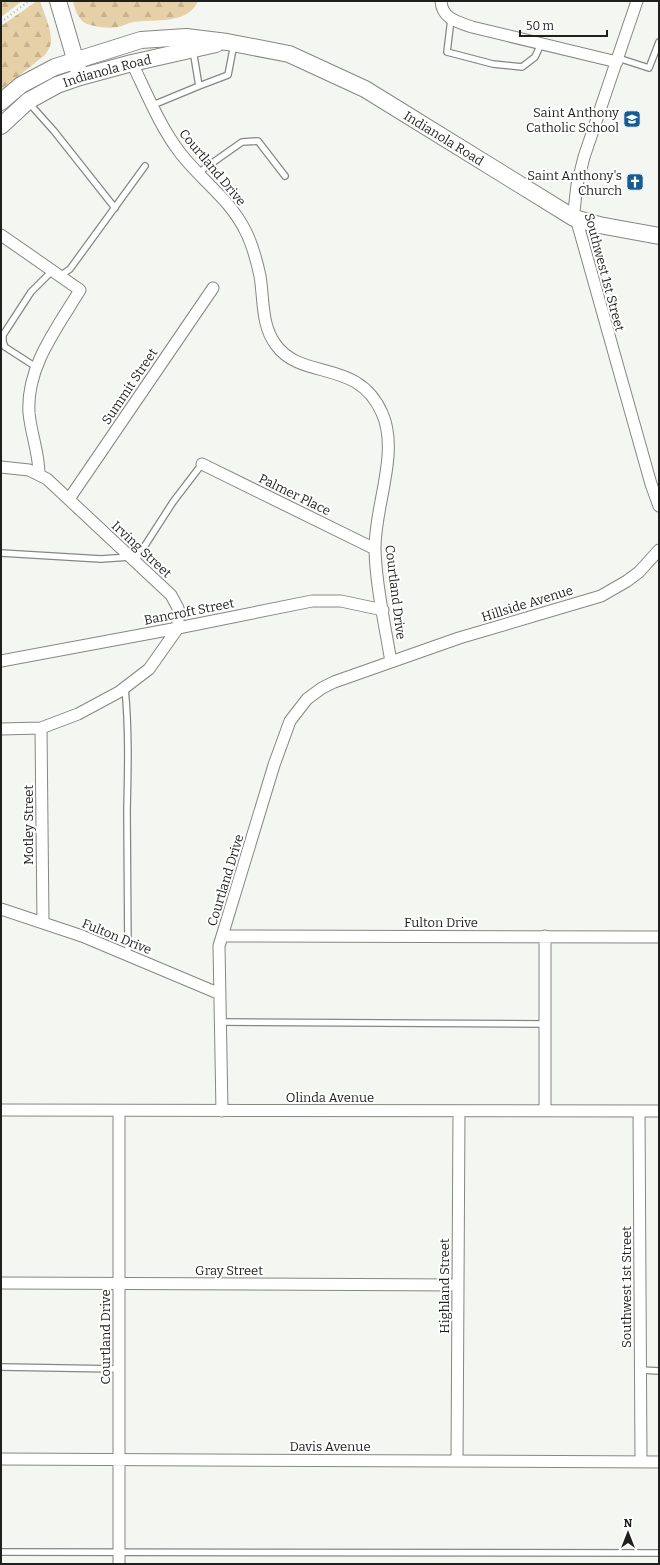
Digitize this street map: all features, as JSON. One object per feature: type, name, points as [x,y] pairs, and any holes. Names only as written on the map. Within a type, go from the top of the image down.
[{"type":"main road","points":[[58,1],[80,77]]},
{"type":"main road","name":"Indianola Road","points":[[1,102],[37,75],[75,59],[141,40],[186,37],[230,42],[289,54],[365,88],[574,218],[599,225],[659,236]]},
{"type":"main road","name":"Indianola Road","points":[[1,126],[28,101],[57,85],[80,77],[132,63],[230,42]]},
{"type":"street","points":[[441,1],[441,7],[445,14],[451,19],[472,27],[541,44],[617,60]]},
{"type":"street","name":"Southwest 1st Street","points":[[637,1],[584,157],[577,185],[574,218],[651,484],[659,506]]},
{"type":"street","name":"Courtland Drive","points":[[132,63],[170,139],[198,173],[225,199],[246,231],[260,277],[264,319],[276,345],[289,357],[301,363],[341,374],[354,380],[371,394],[382,413],[388,435],[386,475],[376,525],[375,549],[391,662],[334,682],[322,688],[307,699],[290,721],[274,765],[219,946],[222,1111]]},
{"type":"street","points":[[1,235],[80,290],[36,367],[29,400],[29,415],[39,461],[39,474],[29,470],[1,467]]},
{"type":"street","name":"Summit Street","points":[[69,499],[212,288]]},
{"type":"street","name":"Palmer Place","points":[[202,464],[375,549]]},
{"type":"street","name":"Irving Street","points":[[39,474],[69,499],[171,595],[178,608],[178,628]]},
{"type":"street","name":"Hillside Avenue","points":[[391,662],[459,638],[601,596],[627,581],[639,572],[659,550]]},
{"type":"street","name":"Bancroft Street","points":[[1,661],[312,601],[341,601],[383,610]]},
{"type":"street","points":[[1,729],[41,728],[99,704],[125,688],[149,669],[178,628]]},
{"type":"street","name":"Motley Street","points":[[41,728],[42,922]]},
{"type":"street","name":"Fulton Drive","points":[[1,909],[42,922],[220,994]]},
{"type":"street","name":"Fulton Drive","points":[[222,936],[659,937]]},
{"type":"street","points":[[545,936],[545,1111]]},
{"type":"street","name":"Olinda Avenue","points":[[1,1110],[659,1112]]},
{"type":"street","name":"Courtland Drive","points":[[119,1111],[119,1564]]},
{"type":"street","name":"Highland Street","points":[[456,1461],[459,1111]]},
{"type":"street","name":"Southwest 1st Street","points":[[639,1112],[641,1462]]},
{"type":"street","name":"Gray Street","points":[[1,1283],[458,1285]]},
{"type":"street","name":"Davis Avenue","points":[[1,1459],[659,1462]]},
{"type":"lane","points":[[451,19],[447,52],[493,64],[522,67],[535,57],[541,44]]},
{"type":"lane","points":[[153,105],[228,75],[230,42]]},
{"type":"lane","points":[[617,60],[649,68],[658,45]]},
{"type":"lane","points":[[193,50],[200,86]]},
{"type":"lane","points":[[28,101],[54,131],[115,208]]},
{"type":"lane","points":[[198,173],[242,142],[258,141],[285,176]]},
{"type":"lane","points":[[36,367],[5,347],[2,342],[3,335],[31,292],[56,274],[70,269],[145,166]]},
{"type":"lane","points":[[1,553],[101,559],[132,559],[202,464]]},
{"type":"lane","points":[[125,688],[128,719],[129,768],[127,810],[128,956]]},
{"type":"lane","points":[[221,1022],[545,1024]]},
{"type":"lane","points":[[1,1367],[119,1369]]},
{"type":"lane","points":[[641,1370],[659,1371]]},
{"type":"lane","points":[[1,1552],[659,1553]]},
{"type":"path","points":[[1,22],[29,1]]},
{"type":"green space","points":[[1,1],[22,1],[1,17]]},
{"type":"green space","points":[[37,1],[40,1],[49,27],[51,38],[50,46],[45,55],[1,90],[1,26]]},
{"type":"green space","points":[[73,1],[198,1],[193,9],[178,17],[133,22],[120,27],[111,28],[94,26],[81,20],[77,14]]},
{"type":"place","name":"Saint Anthony Catholic School","points":[[632,119]]},
{"type":"place","name":"Saint Anthony's Church","points":[[635,182]]}]
